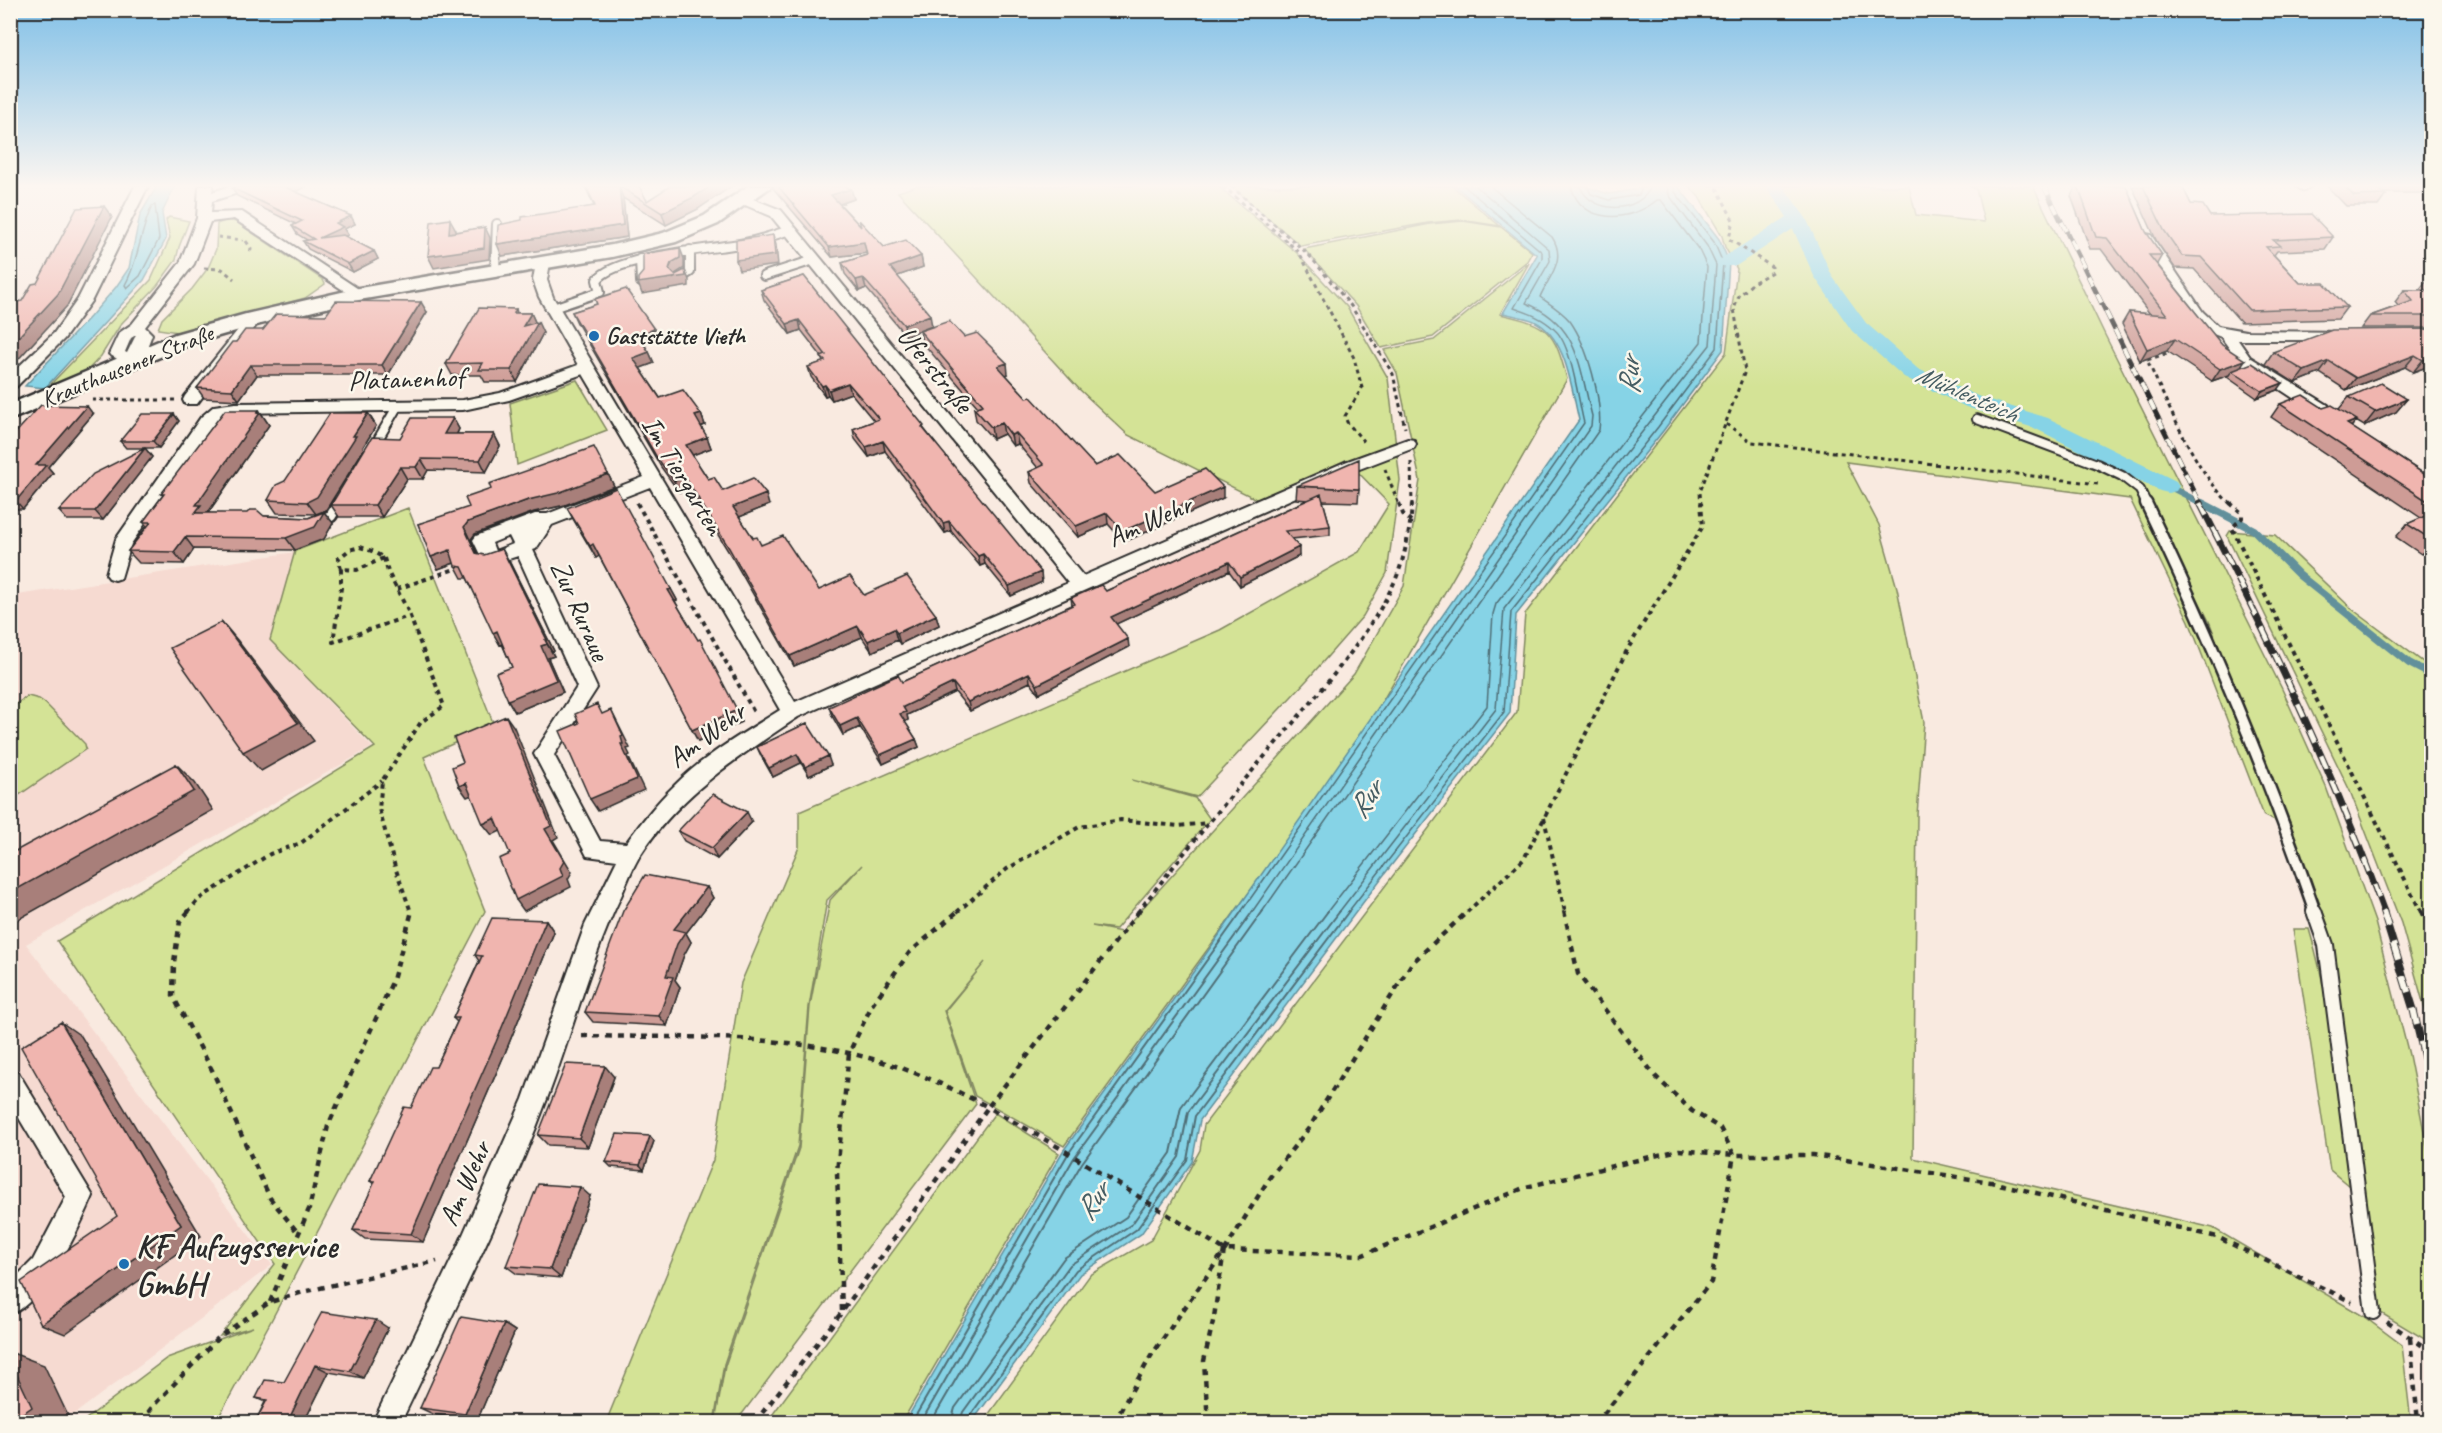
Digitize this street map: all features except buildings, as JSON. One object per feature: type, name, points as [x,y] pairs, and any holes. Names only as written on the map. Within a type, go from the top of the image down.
[{"type":"street","points":[[10,384],[59,336],[86,300],[109,253]]},
{"type":"street","points":[[129,361],[117,354],[124,336],[137,327],[185,266],[192,253]]},
{"type":"street","points":[[295,253],[359,294]]},
{"type":"street","name":"Krauthausener Straße","points":[[10,413],[183,339],[254,319],[359,294],[594,253]]},
{"type":"street","name":"Uferstraße","points":[[808,253],[1080,585]]},
{"type":"street","points":[[2155,253],[2198,315],[2213,329],[2226,334],[2246,336],[2362,335]]},
{"type":"street","name":"Im Tiergarten","points":[[543,263],[540,280],[553,308],[791,712]]},
{"type":"street","points":[[191,400],[254,319]]},
{"type":"street","points":[[2226,334],[2245,360],[2333,416]]},
{"type":"street","name":"Platanenhof","points":[[115,574],[122,543],[207,421],[220,410],[463,405],[503,397],[587,367]]},
{"type":"street","name":"Am Wehr","points":[[387,1422],[467,1255],[535,1100],[597,925],[631,852],[659,815],[682,790],[711,765],[791,712],[1408,444]]},
{"type":"street","name":"Zur Ruraue","points":[[631,852],[594,850],[544,754],[587,688],[516,532],[655,479]]},
{"type":"street","name":"Zur Ruraue","points":[[523,547],[490,560],[482,540],[541,518],[543,522]]},
{"type":"street","points":[[10,1080],[80,1196],[42,1269],[10,1302]]},
{"type":"lane","points":[[495,270],[496,253]]},
{"type":"lane","points":[[553,308],[600,291],[597,280],[600,276],[640,259],[674,253]]},
{"type":"lane","points":[[679,279],[690,272],[690,253]]},
{"type":"lane","points":[[640,259],[641,282]]},
{"type":"lane","points":[[764,276],[814,260]]},
{"type":"lane","points":[[367,458],[397,407]]},
{"type":"lane","points":[[1977,419],[2097,464],[2121,476],[2140,490],[2200,615],[2284,822],[2326,945],[2373,1312]]},
{"type":"lane","points":[[306,521],[326,520],[348,489]]},
{"type":"path","points":[[1299,253],[1354,358],[1362,388],[1345,416],[1347,422],[1386,470],[1403,514],[1411,522]]},
{"type":"path","points":[[755,1422],[842,1312],[988,1107],[1190,844],[1342,665],[1395,582],[1411,522],[1413,483],[1408,444],[1393,374],[1351,306],[1307,253]]},
{"type":"path","points":[[1114,1422],[1151,1356],[1225,1250],[1270,1177],[1309,1128],[1412,963],[1524,859],[1627,650],[1703,526],[1700,492],[1745,371],[1734,309],[1739,296],[1753,283],[1772,272],[1772,267],[1749,253]]},
{"type":"path","points":[[185,266],[222,269],[234,279]]},
{"type":"path","points":[[2181,349],[2147,360],[2182,433],[2219,494],[2242,513],[2242,518],[2232,528],[2432,934]]},
{"type":"path","points":[[87,400],[191,400]]},
{"type":"path","points":[[1726,424],[1752,442],[2102,485]]},
{"type":"path","points":[[630,489],[764,730]]},
{"type":"path","points":[[298,1234],[270,1198],[207,1061],[173,996],[174,962],[180,921],[199,899],[270,854],[301,843],[382,781],[421,722],[444,706],[409,616],[388,572],[384,558],[373,550],[357,547],[345,550],[338,559],[343,586],[332,628],[333,642],[409,616]]},
{"type":"path","points":[[341,569],[357,570],[384,558]]},
{"type":"path","points":[[397,589],[443,574]]},
{"type":"path","points":[[270,1302],[309,1209],[328,1126],[393,980],[412,910],[395,867],[380,809],[382,781]]},
{"type":"path","points":[[1544,818],[1578,974],[1655,1076],[1692,1110],[1720,1128],[1734,1155],[1711,1282],[1597,1422]]},
{"type":"path","points":[[842,1312],[837,1172],[846,1069],[849,1053],[872,1005],[909,953],[1007,869],[1079,827],[1121,820],[1178,826],[1208,823]]},
{"type":"path","points":[[559,1036],[771,1042],[871,1058],[936,1082],[988,1107],[1060,1148],[1225,1250],[1363,1255],[1526,1187],[1679,1150],[1734,1155],[1813,1155],[1991,1182],[2217,1237],[2373,1312],[2432,1352]]},
{"type":"path","points":[[1208,1422],[1204,1361],[1225,1250]]},
{"type":"path","points":[[141,1422],[153,1406],[220,1336],[270,1302],[303,1292],[467,1255]]},
{"type":"path","points":[[2410,1338],[2418,1422]]},
{"type":"shaded area","points":[[295,552],[270,641],[372,747],[26,944],[272,1265],[64,1422],[11,1422],[11,596]]},
{"type":"green space","points":[[163,253],[178,253],[176,260],[157,286],[121,324],[101,356],[84,374],[48,387],[151,280]]},
{"type":"green space","points":[[214,253],[282,253],[323,280],[325,284],[305,298],[178,332],[158,329],[162,319],[192,289],[208,268]]},
{"type":"green space","points":[[954,253],[1297,253],[1347,307],[1388,378],[1400,480],[1387,573],[1363,616],[1307,680],[1197,797],[1132,780],[1195,798],[1210,819],[1116,929],[1092,926],[1121,932],[1354,674],[1404,586],[1420,480],[1397,373],[1384,350],[1434,340],[1529,263],[1500,314],[1529,322],[1547,332],[1558,350],[1567,379],[1359,742],[1064,1146],[975,1096],[945,1011],[985,962],[944,1011],[976,1104],[736,1422],[715,1422],[725,1366],[799,1148],[810,1006],[830,900],[862,865],[827,900],[809,1007],[798,1146],[724,1364],[714,1422],[606,1422],[713,1160],[741,983],[799,847],[799,812],[1220,630],[1359,552],[1389,504],[1346,460],[1258,500],[1128,435],[1079,389]]},
{"type":"green space","points":[[1308,253],[1532,253],[1527,261],[1433,337],[1381,348],[1356,306]]},
{"type":"green space","points":[[1728,253],[2065,253],[2282,689],[2326,787],[2375,922],[2409,1055],[2431,1167],[2431,1343],[2381,1313],[2328,925],[2209,621],[2141,488],[2135,492],[2196,617],[2277,822],[2264,816],[2189,621],[2130,499],[1846,462],[1879,525],[1897,588],[1924,722],[1917,815],[1913,1158],[2213,1228],[2363,1316],[2402,1345],[2411,1422],[983,1422],[1090,1275],[1151,1240],[1200,1150],[1204,1125],[1517,712],[1525,614],[1726,353],[1737,269]]},
{"type":"green space","points":[[577,380],[607,430],[517,465],[510,403]]},
{"type":"green space","points":[[408,508],[494,725],[424,757],[485,911],[216,1422],[82,1422],[167,1358],[253,1327],[220,1336],[275,1264],[57,941],[375,747],[270,640],[295,551]]},
{"type":"green space","points":[[2230,531],[2275,535],[2352,609],[2431,668],[2431,1031],[2401,923],[2350,791],[2227,536]]},
{"type":"green space","points":[[28,696],[45,703],[85,744],[86,749],[19,795],[11,797],[11,707]]},
{"type":"green space","points":[[2293,929],[2309,929],[2325,992],[2349,1186],[2330,1170]]},
{"type":"green space","points":[[995,1113],[1059,1153],[902,1422],[767,1422]]},
{"type":"water","points":[[132,253],[159,253],[144,280],[45,388],[25,386],[90,317],[129,268]]},
{"type":"water","name":"Rur","points":[[1534,253],[1725,253],[1729,262],[1723,350],[1663,431],[1516,615],[1510,713],[1383,876],[1200,1120],[1192,1162],[1141,1234],[1080,1274],[972,1422],[905,1422],[1063,1151],[1194,971],[1579,420],[1566,364],[1554,339],[1534,321],[1503,313],[1537,255]]},
{"type":"waterway","points":[[1729,262],[1743,253]]},
{"type":"waterway","name":"Mühlenteich","points":[[1813,253],[1823,276],[1859,327],[1911,373],[1973,402],[2041,423],[2168,486]]},
{"type":"waterway","points":[[2168,486],[2205,505]]},
{"type":"waterway","points":[[2202,503],[2254,530],[2299,575],[2409,663],[2432,675]]},
{"type":"railway","points":[[2077,253],[2201,505]]},
{"type":"railway","points":[[2200,503],[2321,756],[2384,912]]},
{"type":"railway","points":[[2383,911],[2413,1008],[2432,1090]]},
{"type":"place","name":"Gaststätte Vieth","points":[[594,336]]},
{"type":"place","name":"KF Aufzugsservice GmbH","points":[[124,1264]]}]
